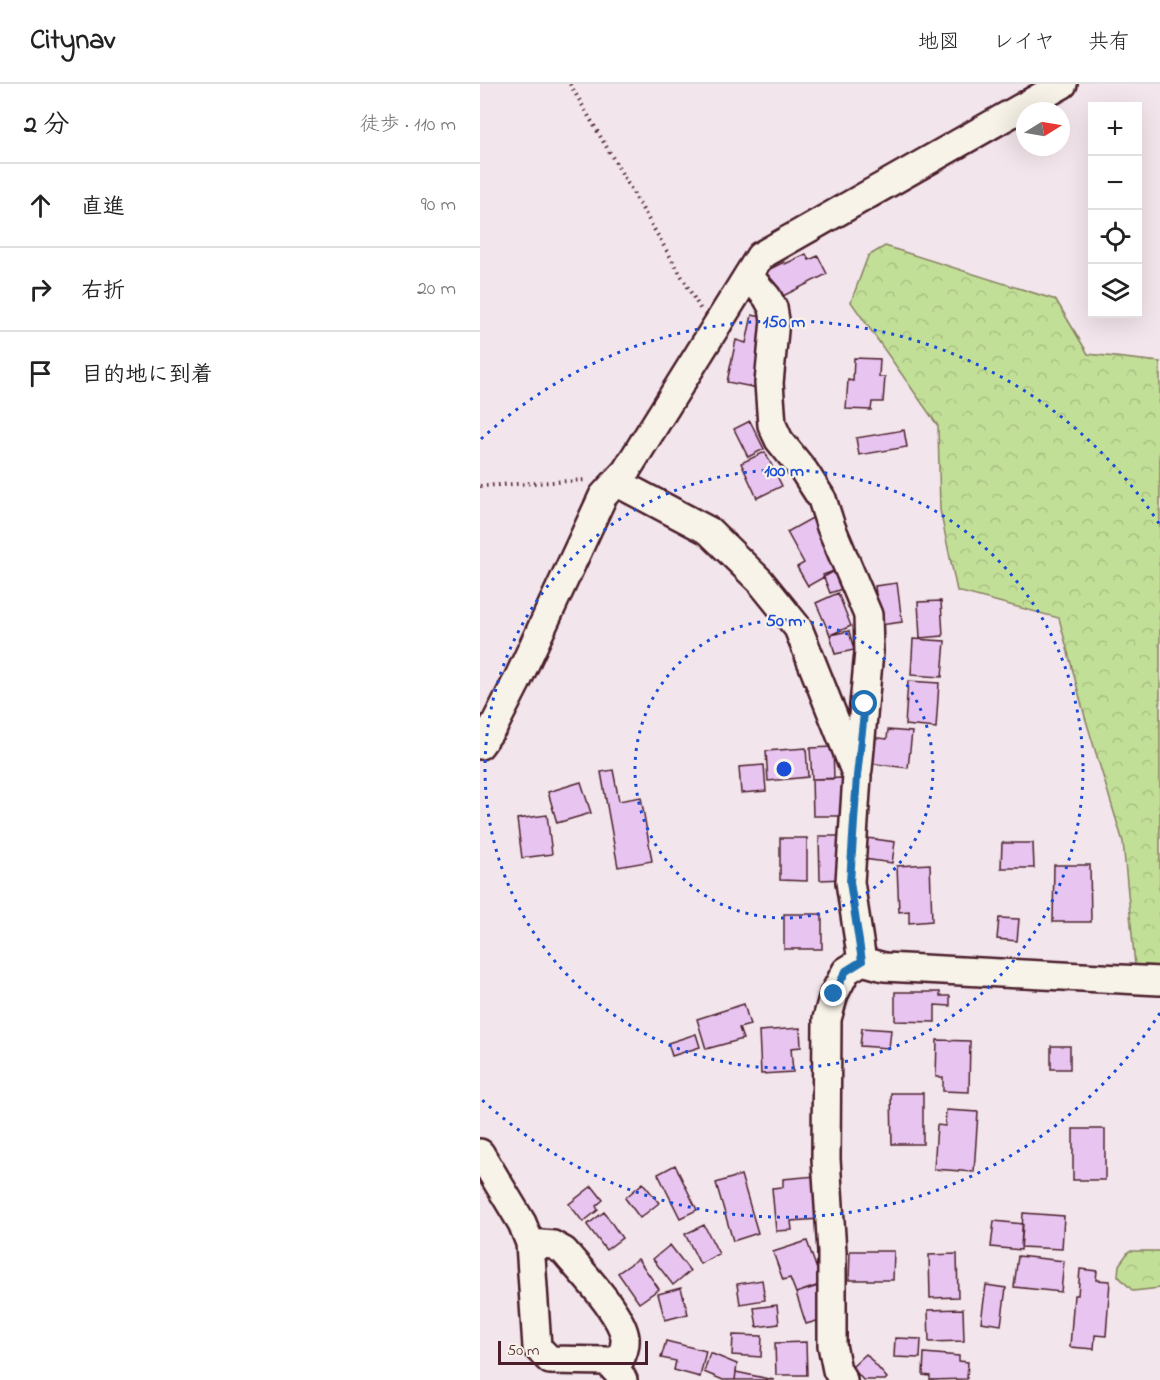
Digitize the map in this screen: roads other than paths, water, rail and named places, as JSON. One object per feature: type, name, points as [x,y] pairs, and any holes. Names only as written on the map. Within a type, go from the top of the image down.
[{"type":"street","points":[[480,745],[495,724],[517,681],[603,496],[626,471],[760,256],[1063,84]]},
{"type":"street","points":[[748,275],[767,297],[773,308],[775,320],[770,383],[772,424],[779,440],[822,498],[831,527],[868,615],[869,652],[850,882],[862,961]]},
{"type":"street","points":[[615,482],[709,531],[760,581],[798,628],[857,776]]},
{"type":"street","points":[[843,1380],[837,1370],[832,1345],[832,1251],[826,1159],[827,1019],[834,994],[846,971],[862,961],[884,967],[1160,981]]},
{"type":"street","points":[[480,1154],[522,1223],[530,1242],[537,1347],[550,1360],[601,1359],[607,1361],[619,1375]]},
{"type":"street","points":[[530,1242],[553,1245],[564,1251],[617,1318],[625,1339],[619,1375]]}]
